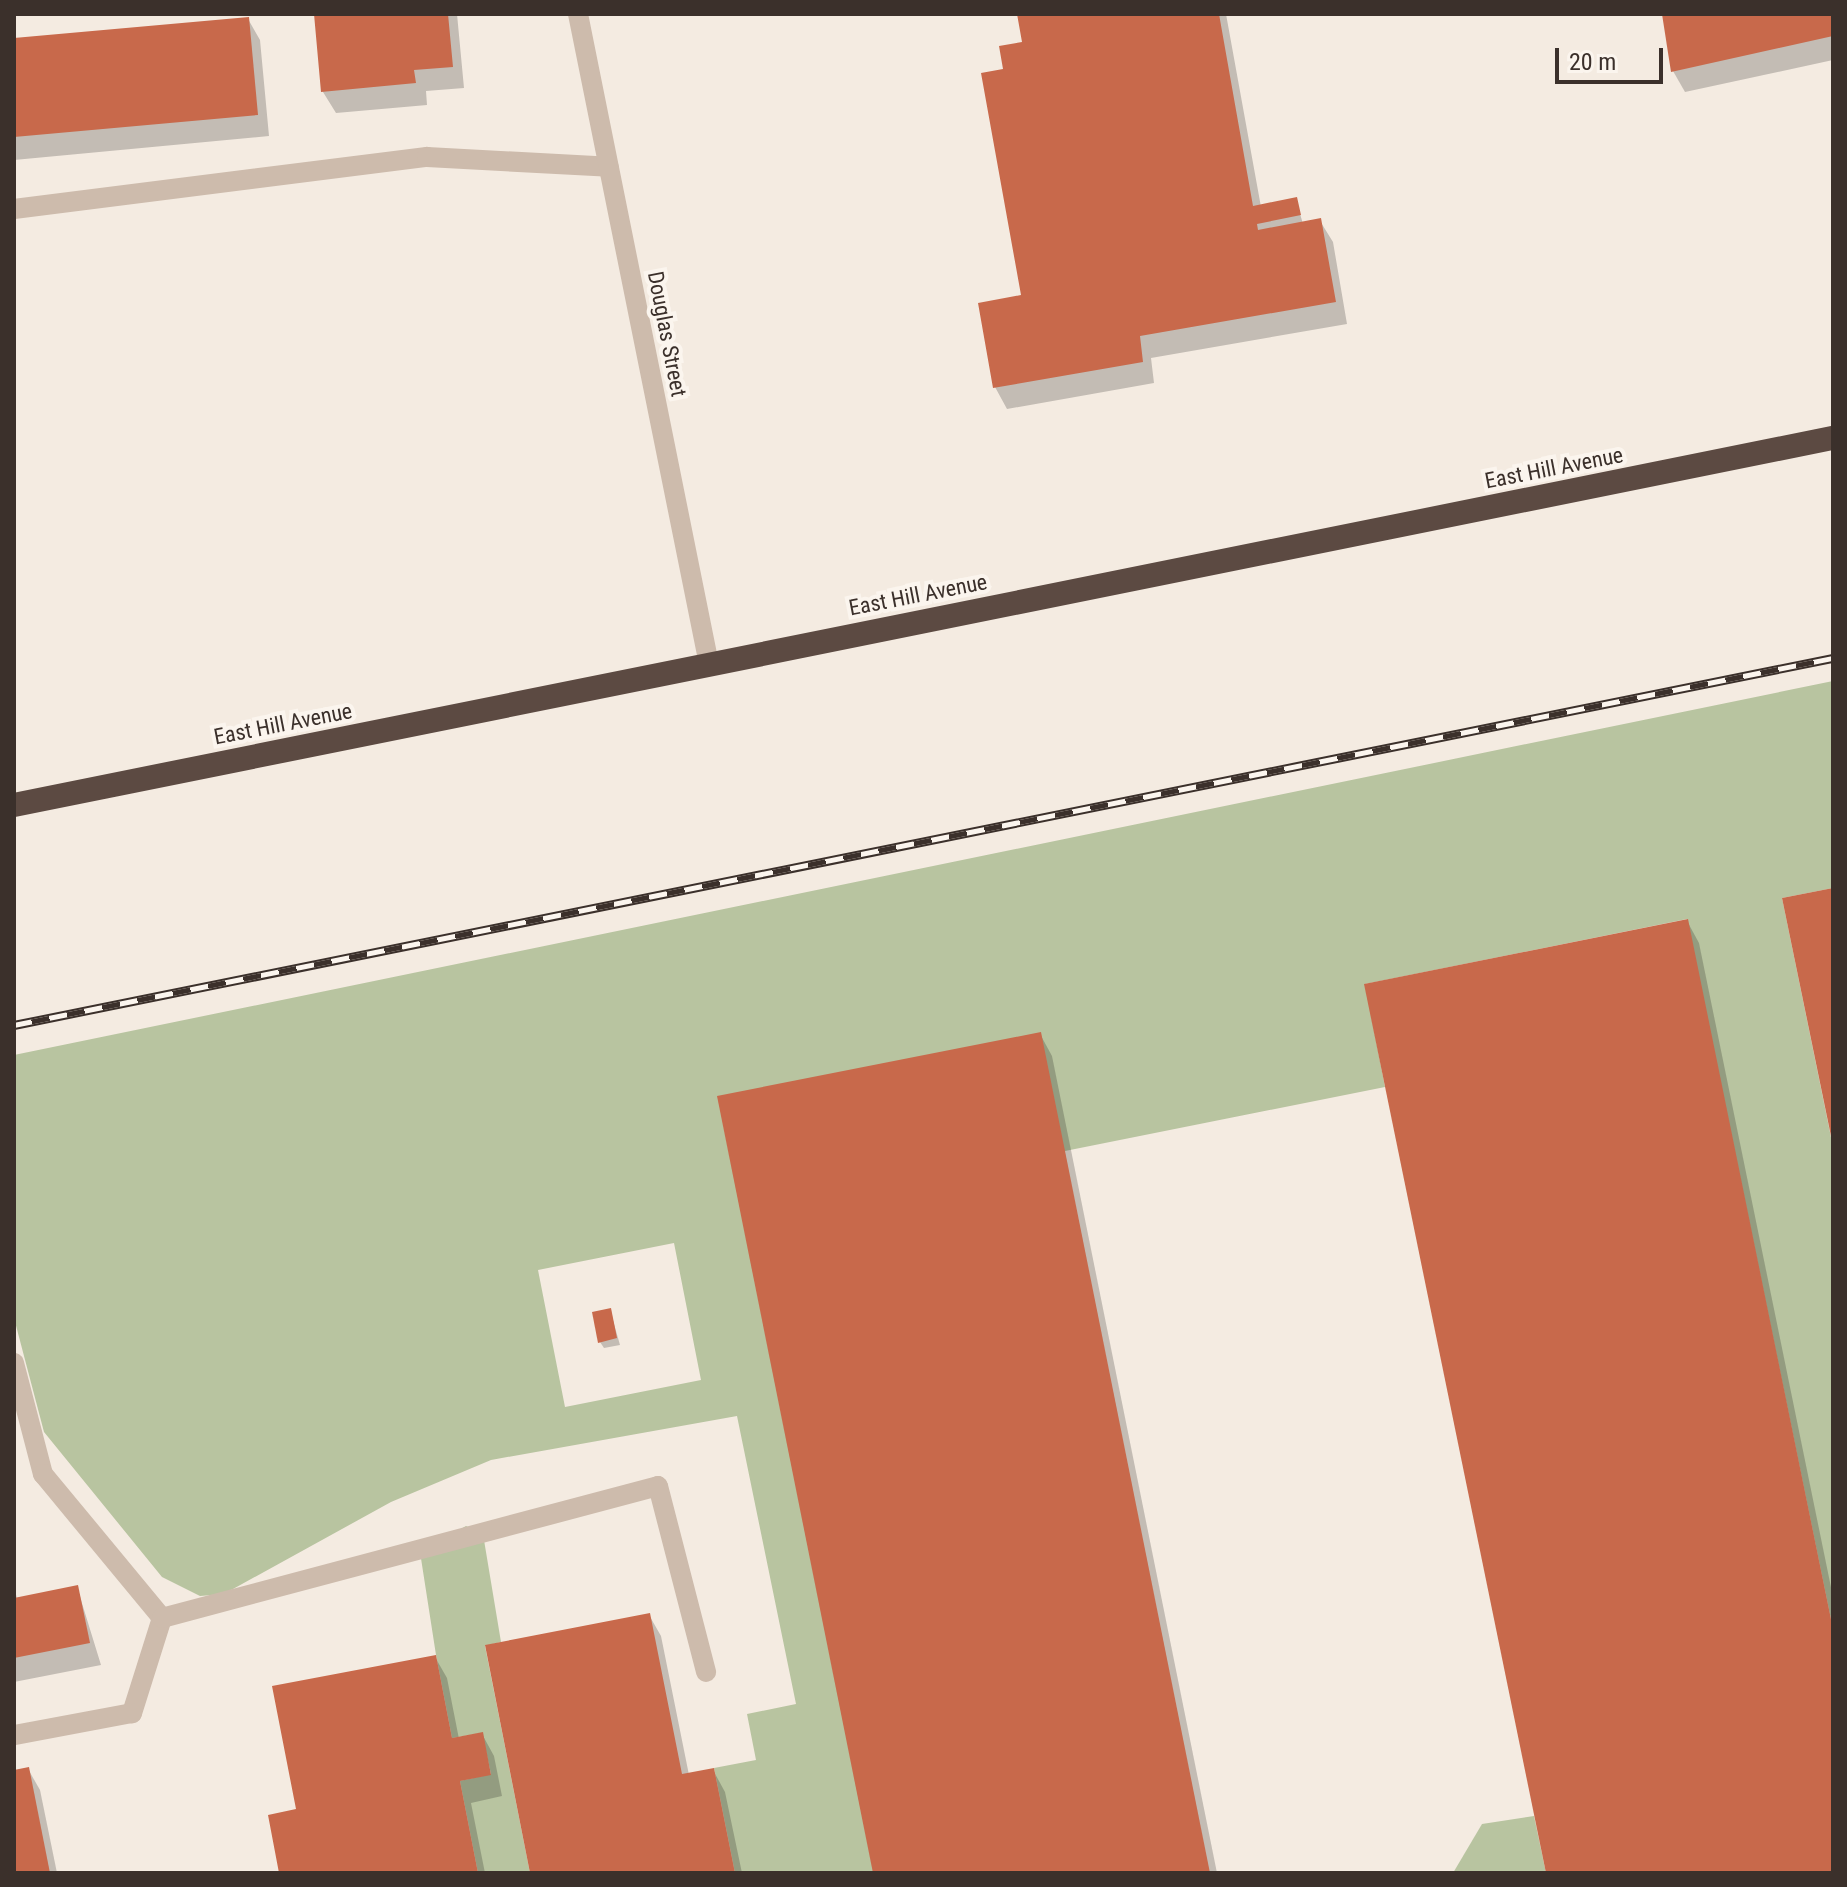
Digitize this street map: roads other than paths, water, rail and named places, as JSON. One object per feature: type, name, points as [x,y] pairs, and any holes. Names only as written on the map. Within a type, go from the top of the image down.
[{"type":"highway","name":"East Hill Avenue","points":[[14,805],[1833,438]]},
{"type":"street","name":"Douglas Street","points":[[578,14],[709,664]]},
{"type":"street","points":[[14,209],[427,157],[609,167]]},
{"type":"street","points":[[14,1363],[43,1474],[162,1618]]},
{"type":"street","points":[[162,1618],[658,1486],[706,1672]]},
{"type":"street","points":[[14,1735],[132,1713],[162,1618]]},
{"type":"railway","points":[[14,1025],[1833,658]]}]
